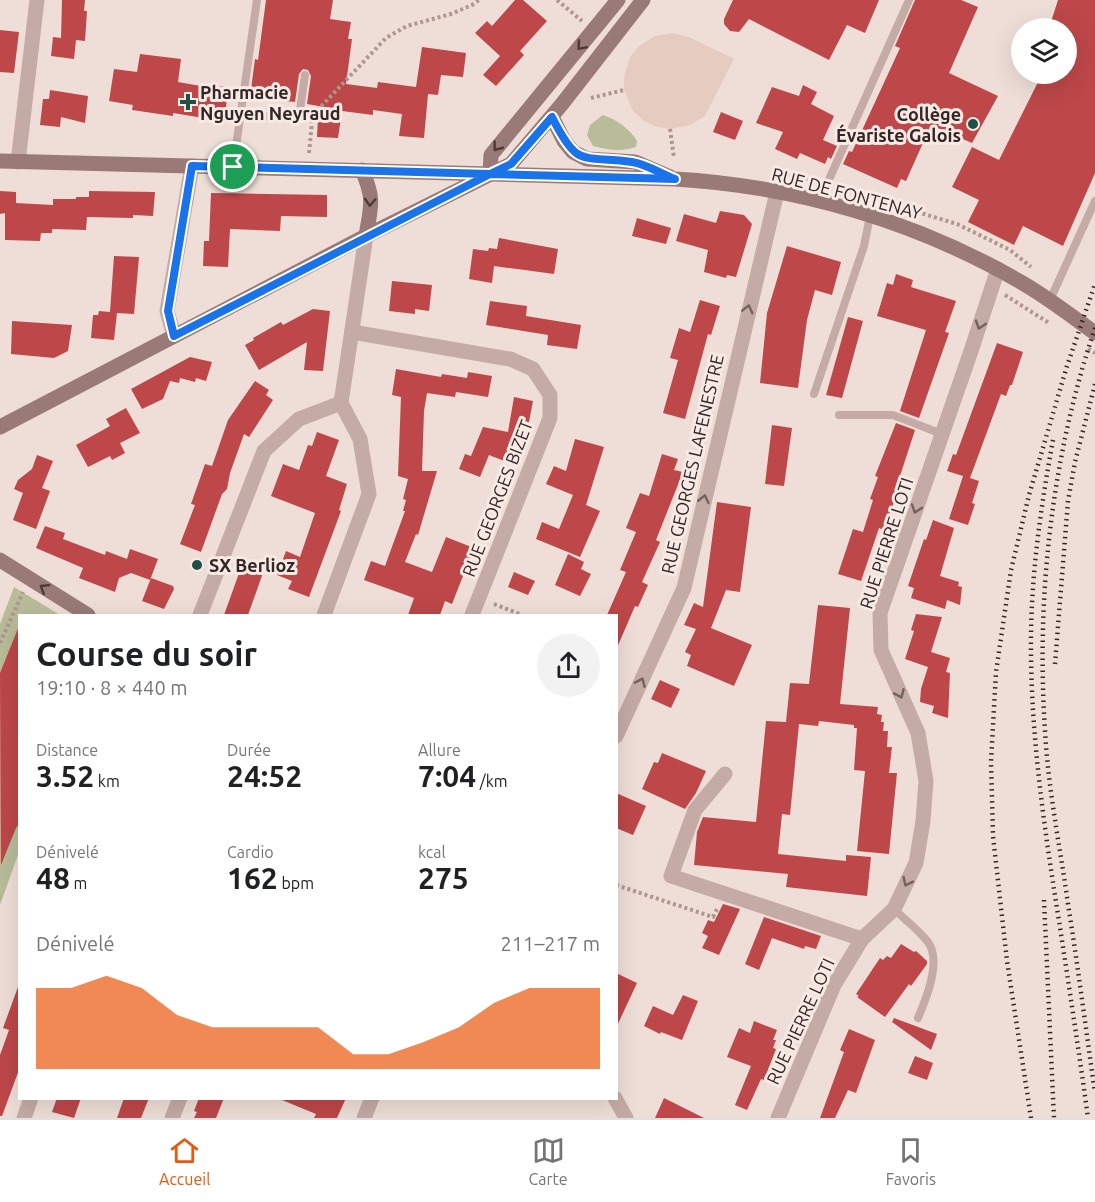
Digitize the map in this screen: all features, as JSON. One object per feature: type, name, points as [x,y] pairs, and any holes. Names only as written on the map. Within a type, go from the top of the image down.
[{"type":"main road","points":[[490,174],[490,155],[514,123],[618,0]]},
{"type":"main road","points":[[0,427],[366,236],[511,164],[552,117],[643,0]]},
{"type":"main road","points":[[552,117],[564,141],[573,152],[587,159],[635,162],[675,179]]},
{"type":"main road","name":"RUE DE FONTENAY","points":[[0,161],[675,179],[705,181],[777,192],[870,216],[927,235],[998,269],[1050,300],[1095,333]]},
{"type":"main road","points":[[362,170],[371,191],[372,200],[366,236]]},
{"type":"main road","points":[[0,560],[86,614]]},
{"type":"street","points":[[18,162],[37,0]]},
{"type":"street","points":[[174,336],[168,311],[192,166]]},
{"type":"street","name":"RUE GEORGES LAFENESTRE","points":[[618,732],[684,588],[777,192]]},
{"type":"street","points":[[324,614],[369,494],[360,439],[341,403],[366,236]]},
{"type":"street","name":"RUE PIERRE LOTI","points":[[778,1118],[834,985],[862,939],[894,909],[916,863],[923,821],[926,781],[918,733],[881,650],[880,612],[998,269]]},
{"type":"street","name":"RUE GEORGES BIZET","points":[[352,332],[510,359],[533,369],[550,394],[550,418],[472,614]]},
{"type":"street","points":[[200,614],[264,451],[299,419],[341,403]]},
{"type":"street","points":[[725,774],[695,810],[670,876],[862,939]]},
{"type":"street","points":[[24,1118],[30,1100]]},
{"type":"street","points":[[172,1118],[179,1100]]},
{"type":"street","points":[[364,1118],[371,1100]]},
{"type":"street","points":[[616,1100],[626,1118]]},
{"type":"lane","points":[[233,167],[257,0]]},
{"type":"lane","points":[[819,202],[909,0]]},
{"type":"lane","points":[[240,116],[299,117],[305,75]]},
{"type":"lane","points":[[1050,300],[1095,201]]},
{"type":"lane","points":[[814,394],[864,246],[870,216]]},
{"type":"lane","points":[[839,415],[893,415],[942,435]]},
{"type":"lane","points":[[894,909],[928,942],[931,950],[931,984],[918,1018]]},
{"type":"path","points":[[307,169],[314,113],[386,38],[407,26],[451,14],[479,0]]},
{"type":"path","points":[[557,0],[594,31]]},
{"type":"path","points":[[591,98],[624,90]]},
{"type":"path","points":[[670,129],[674,158]]},
{"type":"path","points":[[998,291],[1053,325]]},
{"type":"path","points":[[1087,348],[1095,353]]},
{"type":"path","points":[[0,644],[29,579]]},
{"type":"path","points":[[479,598],[519,614]]},
{"type":"path","points":[[618,886],[713,917],[725,894]]},
{"type":"green space","points":[[603,115],[626,128],[637,141],[636,147],[614,150],[593,146],[587,135],[590,125]]},
{"type":"green space","points":[[14,587],[58,614],[18,614],[18,855],[0,905],[0,624]]},
{"type":"shaded area","points":[[673,33],[689,37],[734,59],[705,116],[690,125],[670,129],[657,127],[644,121],[633,111],[624,90],[624,77],[630,57],[639,46],[655,36]]},
{"type":"building","points":[[62,0],[85,0],[84,11],[87,11],[85,41],[76,40],[74,59],[51,56],[53,37],[61,38]]},
{"type":"building","points":[[266,0],[333,0],[330,19],[351,22],[348,39],[352,39],[346,84],[377,88],[378,82],[416,87],[422,47],[466,53],[463,77],[441,75],[438,95],[428,94],[424,138],[399,136],[402,114],[373,110],[373,115],[342,111],[338,138],[317,137],[318,117],[330,108],[307,104],[311,76],[308,70],[303,69],[299,74],[295,102],[250,97],[255,59],[258,60]]},
{"type":"building","points":[[515,0],[523,0],[547,21],[520,51],[524,55],[496,86],[483,75],[500,56],[475,33],[487,21],[492,26]]},
{"type":"building","points":[[733,0],[879,0],[865,33],[847,25],[829,60],[749,19],[739,32],[730,31],[724,24],[724,19]]},
{"type":"building","points":[[915,0],[961,0],[978,7],[949,73],[998,96],[972,143],[931,125],[906,181],[901,179],[897,188],[843,164],[849,151],[852,152],[900,48],[895,46]]},
{"type":"building","points":[[1058,0],[1095,0],[1095,173],[1063,246],[1023,226],[1014,245],[968,222],[979,200],[952,187],[972,147],[999,160],[1037,84],[1077,84],[1077,18],[1052,18]]},
{"type":"building","points":[[0,30],[19,32],[14,73],[0,72]]},
{"type":"building","points":[[140,54],[181,59],[178,82],[212,88],[212,86],[228,87],[225,117],[216,117],[216,120],[173,113],[173,116],[132,110],[133,105],[109,101],[114,69],[137,72]]},
{"type":"building","points":[[803,85],[817,92],[811,104],[834,116],[823,140],[837,146],[831,159],[828,157],[825,164],[800,153],[797,159],[775,149],[783,132],[756,123],[772,87],[799,96]]},
{"type":"building","points":[[50,90],[88,96],[85,123],[61,117],[60,127],[40,125],[43,99],[49,99]]},
{"type":"building","points":[[721,112],[743,121],[735,140],[713,132]]},
{"type":"building","points":[[0,191],[16,192],[16,203],[53,205],[53,199],[89,197],[89,191],[155,192],[153,216],[87,217],[86,230],[52,229],[52,233],[41,233],[40,241],[5,240],[5,213],[0,214]]},
{"type":"building","points":[[211,193],[327,195],[327,217],[281,216],[280,231],[230,229],[228,267],[203,266],[204,241],[209,241]]},
{"type":"building","points":[[720,211],[744,215],[752,224],[736,277],[727,275],[726,278],[704,272],[708,250],[676,241],[684,214],[716,223]]},
{"type":"building","points":[[637,218],[671,228],[666,244],[632,236]]},
{"type":"building","points":[[499,238],[558,249],[554,274],[494,266],[492,283],[469,279],[473,249],[488,251],[489,248],[497,249]]},
{"type":"building","points":[[787,246],[841,262],[832,295],[815,290],[807,320],[798,388],[760,383],[767,313]]},
{"type":"building","points":[[114,256],[139,257],[134,314],[117,313],[114,340],[91,338],[93,315],[98,315],[99,311],[110,312]]},
{"type":"building","points":[[896,274],[913,280],[911,287],[956,301],[945,332],[949,333],[919,418],[900,411],[926,330],[877,316],[887,283],[893,285]]},
{"type":"building","points":[[392,281],[432,285],[429,311],[415,309],[415,314],[389,311]]},
{"type":"building","points":[[700,300],[720,306],[711,335],[708,334],[685,419],[663,413],[678,360],[670,358],[679,328],[690,332]]},
{"type":"building","points":[[490,301],[527,306],[526,316],[581,325],[577,349],[547,345],[548,335],[486,325]]},
{"type":"building","points":[[313,309],[330,311],[323,371],[304,370],[307,342],[259,370],[245,345],[281,322],[283,325]]},
{"type":"building","points":[[848,317],[863,321],[842,398],[826,395]]},
{"type":"building","points":[[12,321],[72,325],[68,351],[54,358],[11,354]]},
{"type":"building","points":[[997,343],[1023,352],[1012,385],[1006,396],[1001,394],[970,478],[979,481],[968,525],[949,519],[963,476],[947,471],[953,454],[956,455]]},
{"type":"building","points":[[190,357],[212,362],[206,381],[196,378],[195,382],[180,378],[179,383],[170,381],[163,399],[142,409],[131,389]]},
{"type":"building","points":[[396,369],[441,377],[442,374],[467,378],[468,372],[492,376],[488,397],[456,392],[455,397],[427,393],[424,411],[422,471],[437,471],[418,535],[416,534],[405,562],[432,572],[446,537],[474,548],[452,604],[445,601],[440,614],[408,614],[414,598],[364,580],[371,561],[385,566],[405,511],[403,511],[406,500],[403,499],[408,479],[398,476],[401,397],[392,395]]},
{"type":"building","points":[[255,381],[269,390],[266,395],[273,400],[249,437],[244,434],[230,473],[227,489],[222,494],[201,552],[180,544],[195,505],[191,504],[205,464],[212,466],[228,420]]},
{"type":"building","points":[[514,397],[533,401],[528,427],[523,425],[507,462],[489,455],[480,477],[459,469],[465,454],[471,456],[483,427],[508,432]]},
{"type":"building","points":[[126,408],[140,433],[120,443],[125,453],[112,460],[110,456],[88,467],[76,445],[110,426],[106,419]]},
{"type":"building","points":[[896,423],[915,430],[899,479],[902,480],[884,530],[879,528],[861,581],[838,574],[853,529],[863,532],[873,500],[870,499],[878,477],[875,476]]},
{"type":"building","points":[[772,425],[792,428],[784,486],[765,484]]},
{"type":"building","points":[[317,432],[339,440],[326,476],[347,484],[339,510],[341,511],[309,597],[288,589],[292,581],[277,575],[286,551],[300,557],[315,513],[271,496],[283,464],[299,470],[308,445],[312,446]]},
{"type":"building","points":[[575,439],[604,447],[586,505],[600,511],[580,557],[536,539],[542,522],[559,529],[573,495],[546,484],[554,466],[566,471]]},
{"type":"building","points":[[662,454],[678,459],[674,470],[683,472],[656,540],[660,542],[642,582],[648,585],[638,607],[635,606],[618,645],[618,614],[607,614],[626,572],[620,570],[636,532],[626,528],[640,493],[649,496]]},
{"type":"building","points":[[37,455],[53,461],[42,488],[50,491],[36,529],[13,520],[23,493],[14,489],[18,480],[32,469]]},
{"type":"building","points":[[717,502],[751,507],[740,592],[726,590],[711,628],[752,645],[734,686],[687,666],[691,655],[685,652],[696,629],[684,625],[694,603],[703,607]]},
{"type":"building","points":[[933,520],[954,528],[940,576],[959,582],[958,586],[962,587],[960,605],[947,600],[945,609],[911,598],[914,588],[908,586]]},
{"type":"building","points":[[45,526],[65,533],[63,539],[105,555],[106,551],[127,559],[130,549],[158,559],[150,580],[131,573],[119,578],[115,592],[79,578],[83,568],[36,548]]},
{"type":"building","points":[[568,554],[584,562],[581,569],[591,574],[580,596],[555,585]]},
{"type":"building","points":[[243,562],[264,570],[248,614],[224,614]]},
{"type":"building","points":[[514,572],[535,581],[528,595],[508,587]]},
{"type":"building","points":[[151,578],[173,586],[174,589],[164,609],[142,601]]},
{"type":"building","points":[[818,605],[850,608],[840,704],[878,707],[877,714],[882,715],[881,722],[884,722],[883,731],[888,731],[887,747],[892,747],[889,773],[897,773],[889,854],[857,851],[865,771],[854,770],[857,728],[854,728],[854,725],[819,721],[818,726],[799,724],[790,815],[782,814],[778,854],[846,861],[846,855],[871,857],[867,896],[786,887],[788,874],[694,865],[697,832],[703,817],[756,822],[766,721],[786,722],[790,683],[809,684]]},
{"type":"building","points":[[916,614],[942,617],[931,652],[950,658],[946,672],[950,673],[948,718],[932,713],[934,706],[920,702],[921,689],[928,667],[905,659],[914,631],[911,630]]},
{"type":"building","points":[[18,628],[18,826],[1,865],[0,673]]},
{"type":"building","points":[[660,680],[680,689],[671,708],[651,699]]},
{"type":"building","points":[[662,753],[706,771],[696,793],[685,809],[642,789],[654,762],[658,763]]},
{"type":"building","points":[[618,794],[646,806],[633,835],[618,829]]},
{"type":"building","points":[[723,904],[740,909],[719,955],[702,948],[708,936],[702,933],[708,920],[714,922]]},
{"type":"building","points":[[764,917],[821,936],[816,949],[805,946],[804,949],[772,938],[759,970],[745,964]]},
{"type":"building","points":[[901,944],[916,951],[927,961],[927,964],[885,1017],[856,994],[880,958],[883,960],[887,956],[891,958]]},
{"type":"building","points":[[618,974],[637,983],[618,1024]]},
{"type":"building","points":[[18,987],[18,1072],[2,1116],[0,1116],[0,1055],[9,1030],[3,1028]]},
{"type":"building","points":[[683,995],[698,1001],[682,1040],[661,1032],[660,1034],[644,1026],[653,1006],[673,1015]]},
{"type":"building","points":[[894,1018],[937,1034],[931,1050],[892,1022]]},
{"type":"building","points":[[754,1021],[777,1030],[773,1040],[776,1040],[773,1048],[776,1049],[764,1080],[761,1079],[747,1110],[735,1105],[751,1066],[727,1057],[739,1028],[750,1033]]},
{"type":"building","points":[[849,1029],[875,1040],[856,1093],[848,1090],[835,1118],[820,1118],[844,1052],[840,1050]]},
{"type":"building","points":[[915,1056],[933,1063],[927,1080],[908,1073]]},
{"type":"building","points":[[664,1098],[704,1118],[655,1118]]},
{"type":"building","points":[[56,1100],[80,1100],[74,1118],[52,1112]]},
{"type":"building","points":[[123,1100],[148,1100],[141,1118],[117,1118]]},
{"type":"building","points":[[198,1100],[223,1100],[216,1118],[194,1118],[197,1112],[194,1111]]},
{"type":"building","points":[[282,1100],[345,1100],[337,1118],[314,1118],[316,1114]]},
{"type":"railway","points":[[1031,1118],[1007,961],[993,836],[991,762],[996,672],[1011,570],[1029,495],[1067,366],[1095,284]]},
{"type":"railway","points":[[1095,328],[1080,376],[1058,476],[1050,526],[1043,629],[1045,730],[1049,774],[1095,1093]]},
{"type":"railway","points":[[1055,664],[1068,501],[1075,462],[1095,384]]},
{"type":"railway","points":[[1053,440],[1034,574],[1031,628],[1032,689],[1044,822],[1088,1118]]},
{"type":"railway","points":[[1044,900],[1054,1118]]},
{"type":"place","name":"Pharmacie Nguyen Neyraud","points":[[188,102]]},
{"type":"place","name":"Collège Évariste Galois","points":[[973,124]]},
{"type":"place","name":"SX Berlioz","points":[[197,565]]},
{"type":"route","points":[[233,167],[192,166],[168,311],[174,336],[490,174],[675,179],[635,162],[587,159],[573,152],[564,141],[552,117],[511,164],[490,174],[233,167]]}]
